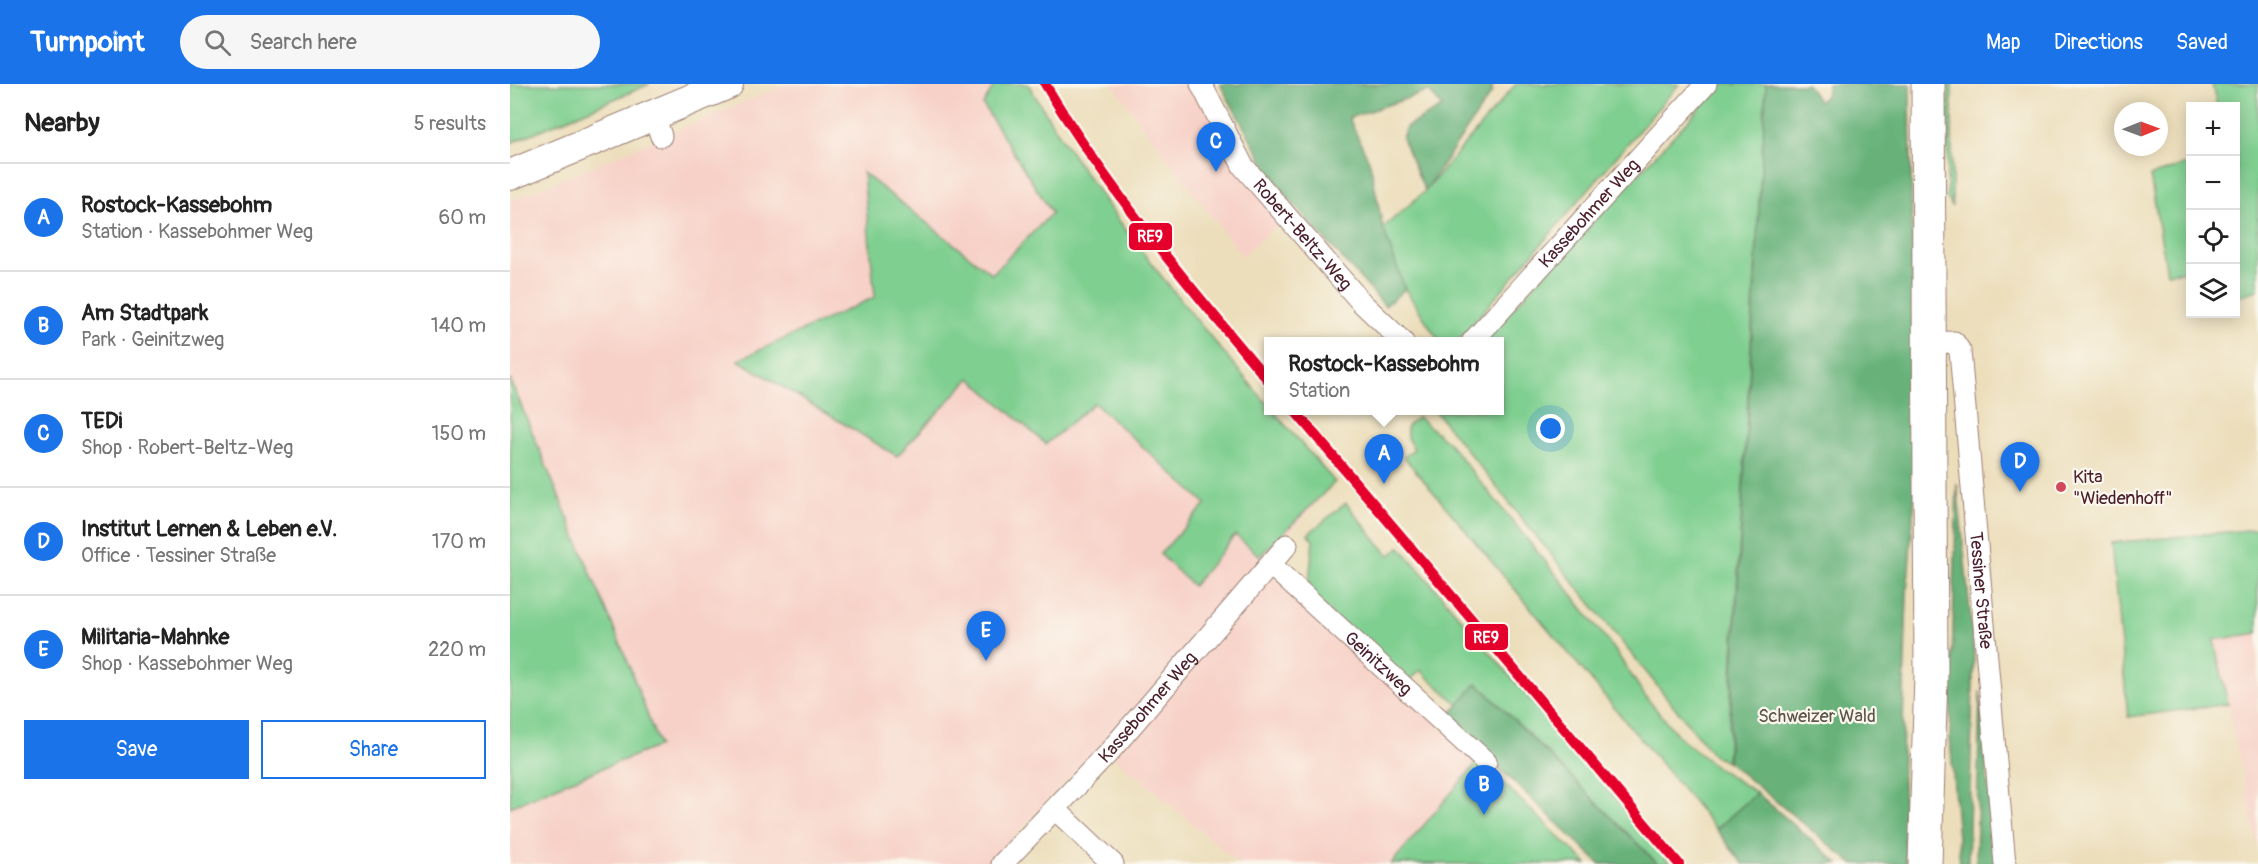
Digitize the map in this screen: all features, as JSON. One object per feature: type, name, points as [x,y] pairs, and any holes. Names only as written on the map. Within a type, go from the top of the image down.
[{"type":"main road","points":[[510,175],[657,125],[728,84]]},
{"type":"main road","points":[[1924,864],[1931,676],[1928,84]]},
{"type":"main road","points":[[1931,676],[1948,864]]},
{"type":"street","name":"Robert-Beltz-Weg","points":[[1201,84],[1243,166],[1362,303],[1398,337]]},
{"type":"street","name":"Kassebohmer Weg","points":[[1477,337],[1706,84]]},
{"type":"street","name":"Tessiner Straße","points":[[1929,343],[1954,342],[1960,351],[2005,864]]},
{"type":"street","name":"Kassebohmer Weg","points":[[1002,864],[1109,752],[1272,566],[1287,545]]},
{"type":"street","name":"Geinitzweg","points":[[1272,566],[1486,762]]},
{"type":"street","points":[[1055,809],[1113,864]]},
{"type":"shaded area","points":[[787,84],[1021,84],[1132,241],[1264,400],[1264,415],[1276,415],[1335,482],[1108,737],[988,864],[510,864],[510,807],[565,783],[660,747],[627,660],[510,382],[510,201]]},
{"type":"shaded area","points":[[1113,84],[1191,84],[1279,223],[1242,256]]},
{"type":"shaded area","points":[[1267,571],[1479,760],[1391,864],[1239,864],[1109,752]]},
{"type":"shaded area","points":[[2258,633],[2258,848],[2214,640]]},
{"type":"green space","points":[[510,84],[650,84],[510,143]]},
{"type":"green space","points":[[995,84],[1028,84],[1054,127],[1111,210],[1203,328],[1264,400],[1264,415],[1276,415],[1335,482],[1260,556],[1235,535],[1193,586],[1160,554],[1206,504],[1094,403],[1046,444],[970,378],[897,456],[738,360],[875,297],[863,173],[992,274],[1052,213],[983,105]]},
{"type":"green space","points":[[1220,84],[1492,84],[1492,92],[1425,191],[1402,138],[1406,127],[1442,107],[1429,91],[1349,118],[1370,163],[1383,228],[1405,289],[1385,306],[1287,197],[1264,163]]},
{"type":"green space","points":[[1516,84],[1679,84],[1461,337],[1436,337],[1405,289],[1383,228],[1425,191]]},
{"type":"green space","points":[[1722,84],[1766,84],[1727,762],[1714,756],[1438,415],[1504,415],[1504,337],[1486,337]]},
{"type":"green space","name":"Schweizer Wald","points":[[1766,84],[1807,84],[1818,101],[1826,96],[1828,84],[1910,84],[1915,493],[1907,594],[1902,759],[1906,864],[1853,864],[1728,762]]},
{"type":"green space","points":[[1948,84],[1952,84],[1952,207],[1947,197]]},
{"type":"green space","points":[[2212,84],[2258,84],[2258,290],[2240,296],[2240,102],[2216,102]]},
{"type":"green space","points":[[2186,164],[2186,271],[2167,273],[2150,176]]},
{"type":"green space","points":[[510,379],[627,660],[659,746],[510,807]]},
{"type":"green space","points":[[1418,417],[1448,442],[1563,583],[1614,649],[1645,696],[1681,739],[1719,769],[1757,793],[1716,829],[1404,457],[1414,449],[1407,438],[1407,426]]},
{"type":"green space","points":[[1957,483],[1974,651],[1968,864],[1960,864],[1950,737]]},
{"type":"green space","points":[[1346,503],[1389,556],[1400,547],[1670,863],[1658,864],[1477,683],[1459,705],[1420,670],[1407,684],[1308,593],[1313,540],[1308,534]]},
{"type":"green space","points":[[2258,529],[2258,633],[2214,640],[2228,704],[2128,717],[2111,543]]},
{"type":"green space","points":[[1477,683],[1658,864],[1600,864],[1447,718]]},
{"type":"green space","points":[[1980,691],[1995,864],[1976,864]]},
{"type":"green space","points":[[1479,760],[1587,864],[1391,864]]},
{"type":"green space","points":[[1757,793],[1839,864],[1743,864],[1716,829]]},
{"type":"transit line","name":"RE9","points":[[1045,84],[1123,200],[1179,273],[1264,375]]},
{"type":"transit line","name":"RE9","points":[[1298,415],[1679,864]]},
{"type":"place","name":"TEDi","points":[[1216,172]]},
{"type":"place","name":"Rostock-Kassebohm","points":[[1384,484]]},
{"type":"place","name":"Kita \"Wiedenhoff\"","points":[[2061,487]]},
{"type":"place","name":"Institut Lernen & Leben e.V.","points":[[2020,492]]},
{"type":"place","name":"Militaria-Mahnke","points":[[986,661]]},
{"type":"place","name":"Am Stadtpark","points":[[1484,815]]}]
